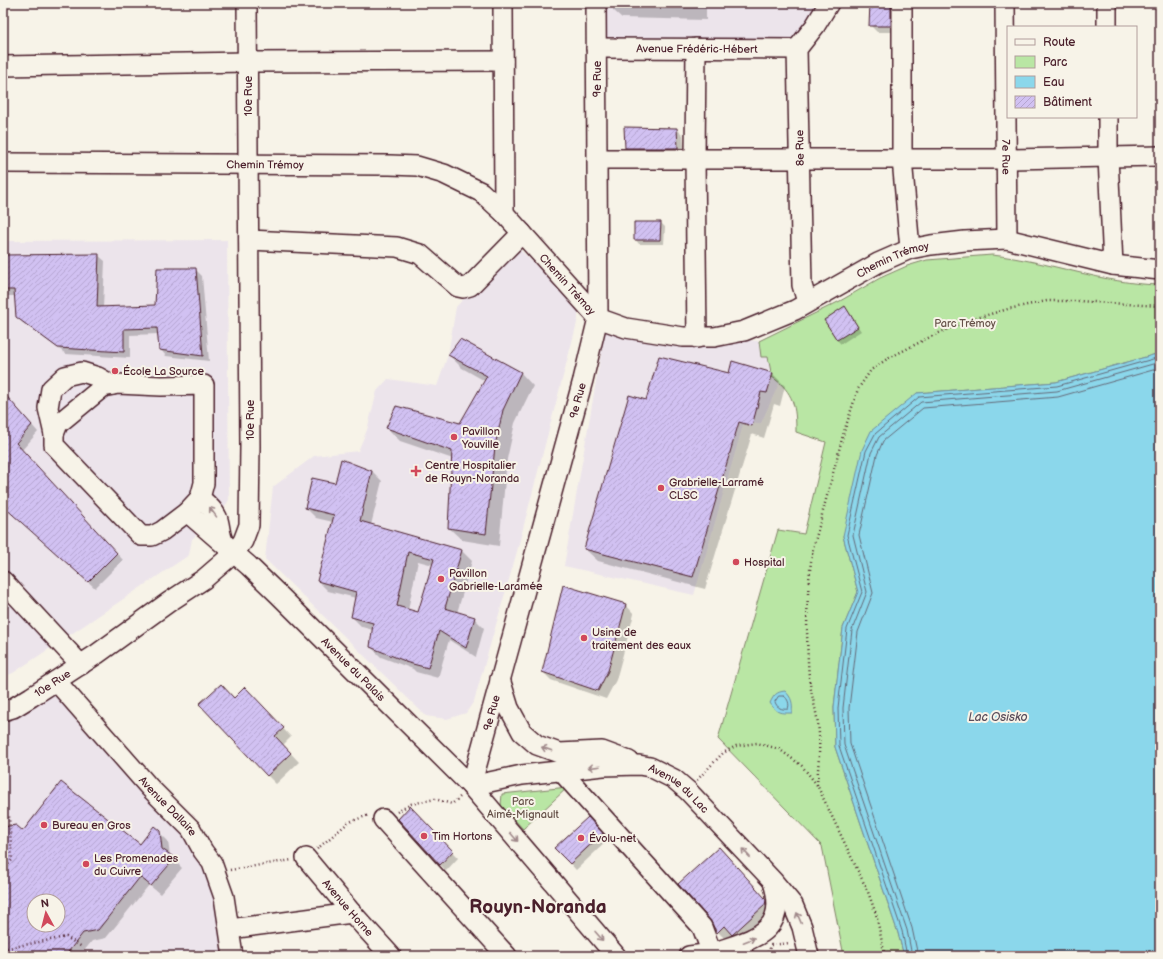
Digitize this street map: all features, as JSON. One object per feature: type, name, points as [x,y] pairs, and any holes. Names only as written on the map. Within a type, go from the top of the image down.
[{"type":"street","name":"10e Rue","points":[[3,711],[13,708],[56,681],[121,638],[169,602],[204,579],[234,553],[249,524],[248,3]]},
{"type":"street","points":[[503,3],[504,213]]},
{"type":"street","name":"9e Rue","points":[[471,786],[583,380],[598,318],[596,3]]},
{"type":"street","points":[[798,49],[815,26],[829,3]]},
{"type":"street","points":[[902,3],[902,159],[910,249]]},
{"type":"street","name":"7e Rue","points":[[1005,3],[1007,239]]},
{"type":"street","points":[[1107,3],[1107,26]]},
{"type":"street","name":"Avenue Frédéric-Hébert","points":[[596,48],[798,49]]},
{"type":"street","points":[[696,48],[695,159],[697,338]]},
{"type":"street","name":"8e Rue","points":[[798,49],[802,285],[807,302]]},
{"type":"street","points":[[3,66],[248,62],[503,61]]},
{"type":"street","points":[[1108,118],[1108,157],[1113,265]]},
{"type":"street","points":[[597,159],[1006,159],[1160,156]]},
{"type":"street","name":"Chemin Trémoy","points":[[3,163],[417,166],[444,174],[481,192],[504,213],[598,318],[626,328],[682,337],[714,337],[744,331],[795,310],[878,263],[910,249],[965,241],[1007,239],[1113,265],[1160,270]]},
{"type":"street","points":[[249,240],[397,248],[420,254],[458,287],[463,288],[470,286],[522,233]]},
{"type":"street","points":[[54,434],[58,424],[103,387],[118,384],[161,386],[204,385],[204,483],[200,498],[187,512],[162,531],[152,536],[141,536],[54,445],[54,434],[48,408],[51,389],[65,376],[82,372],[98,377],[112,385]]},
{"type":"street","points":[[200,498],[214,512],[217,517],[223,542],[234,553]]},
{"type":"street","points":[[187,512],[234,553]]},
{"type":"street","name":"Avenue du Palais","points":[[234,553],[290,606],[471,786],[616,956]]},
{"type":"street","points":[[3,581],[80,665]]},
{"type":"street","points":[[500,679],[509,708],[522,732],[537,745],[559,752],[602,752],[639,765]]},
{"type":"street","name":"Avenue Dallaire","points":[[56,681],[150,788],[191,829],[203,851],[212,863],[224,897],[233,956]]},
{"type":"street","name":"Avenue du Lac","points":[[471,786],[522,775],[603,766],[639,765],[650,767],[674,779],[688,791],[773,881],[792,905],[802,928],[807,948]]},
{"type":"street","points":[[561,771],[702,927],[713,954]]},
{"type":"street","points":[[383,819],[508,956]]},
{"type":"street","name":"Avenue Horne","points":[[306,858],[352,913],[391,956]]},
{"type":"street","points":[[713,954],[754,938],[766,930],[773,919],[778,904],[777,893],[773,881]]},
{"type":"street","points":[[230,929],[352,913]]},
{"type":"street","points":[[689,956],[713,954],[744,956]]},
{"type":"path","points":[[817,785],[819,734],[809,676],[808,642],[810,568],[813,549],[843,435],[858,389],[871,370],[887,359],[930,337],[966,321],[1008,309],[1047,302],[1078,301],[1160,306]]},
{"type":"path","points":[[688,791],[723,753],[736,746],[757,743],[779,749],[802,766],[817,785],[868,892],[876,914],[885,956]]},
{"type":"path","points":[[383,819],[411,804],[435,799],[452,804],[471,786]]},
{"type":"path","points":[[3,870],[12,860],[9,815]]},
{"type":"path","points":[[3,949],[66,937],[82,947]]},
{"type":"path","points":[[766,956],[771,945],[807,948]]},
{"type":"shaded area","points":[[596,3],[829,3],[797,49],[596,48]]},
{"type":"shaded area","name":"École La Source","points":[[227,240],[229,500],[223,509],[192,539],[189,555],[13,673],[3,677],[3,241]]},
{"type":"shaded area","name":"Centre Hospitalier de Rouyn-Noranda","points":[[514,244],[578,306],[578,319],[516,555],[474,701],[466,713],[447,719],[426,716],[265,559],[273,487],[314,456],[358,451],[367,430],[377,391],[388,379],[437,386],[448,355],[456,307]]},
{"type":"shaded area","name":"Grabrielle-Larramé CLSC","points":[[605,330],[759,341],[782,377],[761,423],[743,425],[694,595],[564,566]]},
{"type":"shaded area","points":[[56,681],[196,838],[233,956],[3,956],[3,721],[16,716]]},
{"type":"green space","name":"Parc Trémoy","points":[[992,255],[1034,262],[1118,281],[1160,285],[1160,353],[1056,382],[917,393],[843,536],[858,592],[843,628],[834,707],[835,747],[898,933],[904,956],[844,956],[822,846],[718,739],[778,530],[804,534],[826,442],[796,432],[792,401],[785,388],[772,377],[768,357],[761,357],[759,341],[840,301],[880,278],[907,266],[927,260]]},
{"type":"green space","name":"Parc Aimé-Mignault","points":[[568,787],[523,829],[501,805],[502,794]]},
{"type":"water","name":"Lac Osisko","points":[[1160,353],[1160,956],[904,956],[898,933],[835,747],[834,707],[843,628],[858,592],[843,536],[862,450],[871,431],[917,393],[1056,382]]},
{"type":"water","points":[[785,691],[792,701],[792,713],[779,712],[770,703],[776,694]]},
{"type":"building","points":[[870,3],[891,3],[891,26],[869,26]]},
{"type":"building","points":[[624,127],[677,128],[678,148],[625,148]]},
{"type":"building","points":[[634,222],[661,222],[660,240],[634,240]]},
{"type":"building","points":[[99,254],[97,307],[155,305],[157,268],[196,268],[203,356],[159,350],[157,328],[124,329],[124,352],[58,348],[16,317],[14,290],[3,290],[3,255]]},
{"type":"building","points":[[845,306],[858,327],[837,340],[824,320]]},
{"type":"building","name":"Pavillon Youville","points":[[460,339],[521,372],[503,410],[495,446],[486,534],[448,528],[452,451],[386,428],[396,406],[460,423],[487,376],[448,355]]},
{"type":"building","name":"Grabrielle-Larramé CLSC","points":[[659,356],[729,373],[732,361],[773,373],[767,393],[761,392],[752,426],[739,422],[693,577],[584,549],[629,395],[646,400]]},
{"type":"building","points":[[3,392],[32,425],[16,443],[117,553],[88,582],[3,506]]},
{"type":"building","points":[[341,459],[372,471],[360,521],[462,550],[445,608],[475,617],[466,648],[439,631],[428,668],[405,662],[370,647],[373,623],[351,617],[356,592],[317,581],[334,515],[305,508],[312,478],[335,483]],"holes":[[[408,552],[434,559],[418,612],[397,606]]]},
{"type":"building","name":"Usine de traitement des eaux","points":[[563,585],[626,604],[608,671],[598,691],[542,672]]},
{"type":"building","points":[[221,684],[234,698],[245,687],[284,728],[275,736],[291,753],[267,776],[199,704]]},
{"type":"building","name":"Les Promenades du Cuivre","points":[[61,782],[140,844],[154,826],[160,831],[162,849],[175,858],[151,886],[140,877],[98,930],[83,933],[65,956],[3,956],[3,827],[16,825],[23,831]]},
{"type":"building","name":"Tim Hortons","points":[[410,806],[453,851],[440,865],[398,819]]},
{"type":"building","name":"Évolu-net","points":[[588,817],[603,833],[570,864],[554,848]]},
{"type":"building","points":[[719,847],[766,900],[765,905],[732,935],[724,926],[717,933],[710,920],[678,884]]},
{"type":"place","name":"École La Source","points":[[115,371]]},
{"type":"place","name":"Pavillon Youville","points":[[454,437]]},
{"type":"place","name":"Centre Hospitalier de Rouyn-Noranda","points":[[416,471]]},
{"type":"place","name":"Grabrielle-Larramé CLSC","points":[[661,488]]},
{"type":"place","name":"Hospital","points":[[736,562]]},
{"type":"place","name":"Pavillon Gabrielle-Laramée","points":[[441,579]]},
{"type":"place","name":"Usine de traitement des eaux","points":[[584,638]]},
{"type":"place","name":"Bureau en Gros","points":[[44,825]]},
{"type":"place","name":"Tim Hortons","points":[[424,836]]},
{"type":"place","name":"Évolu-net","points":[[581,838]]},
{"type":"place","name":"Les Promenades du Cuivre","points":[[86,864]]},
{"type":"district","name":"Rouyn-Noranda","points":[[538,907]]}]
